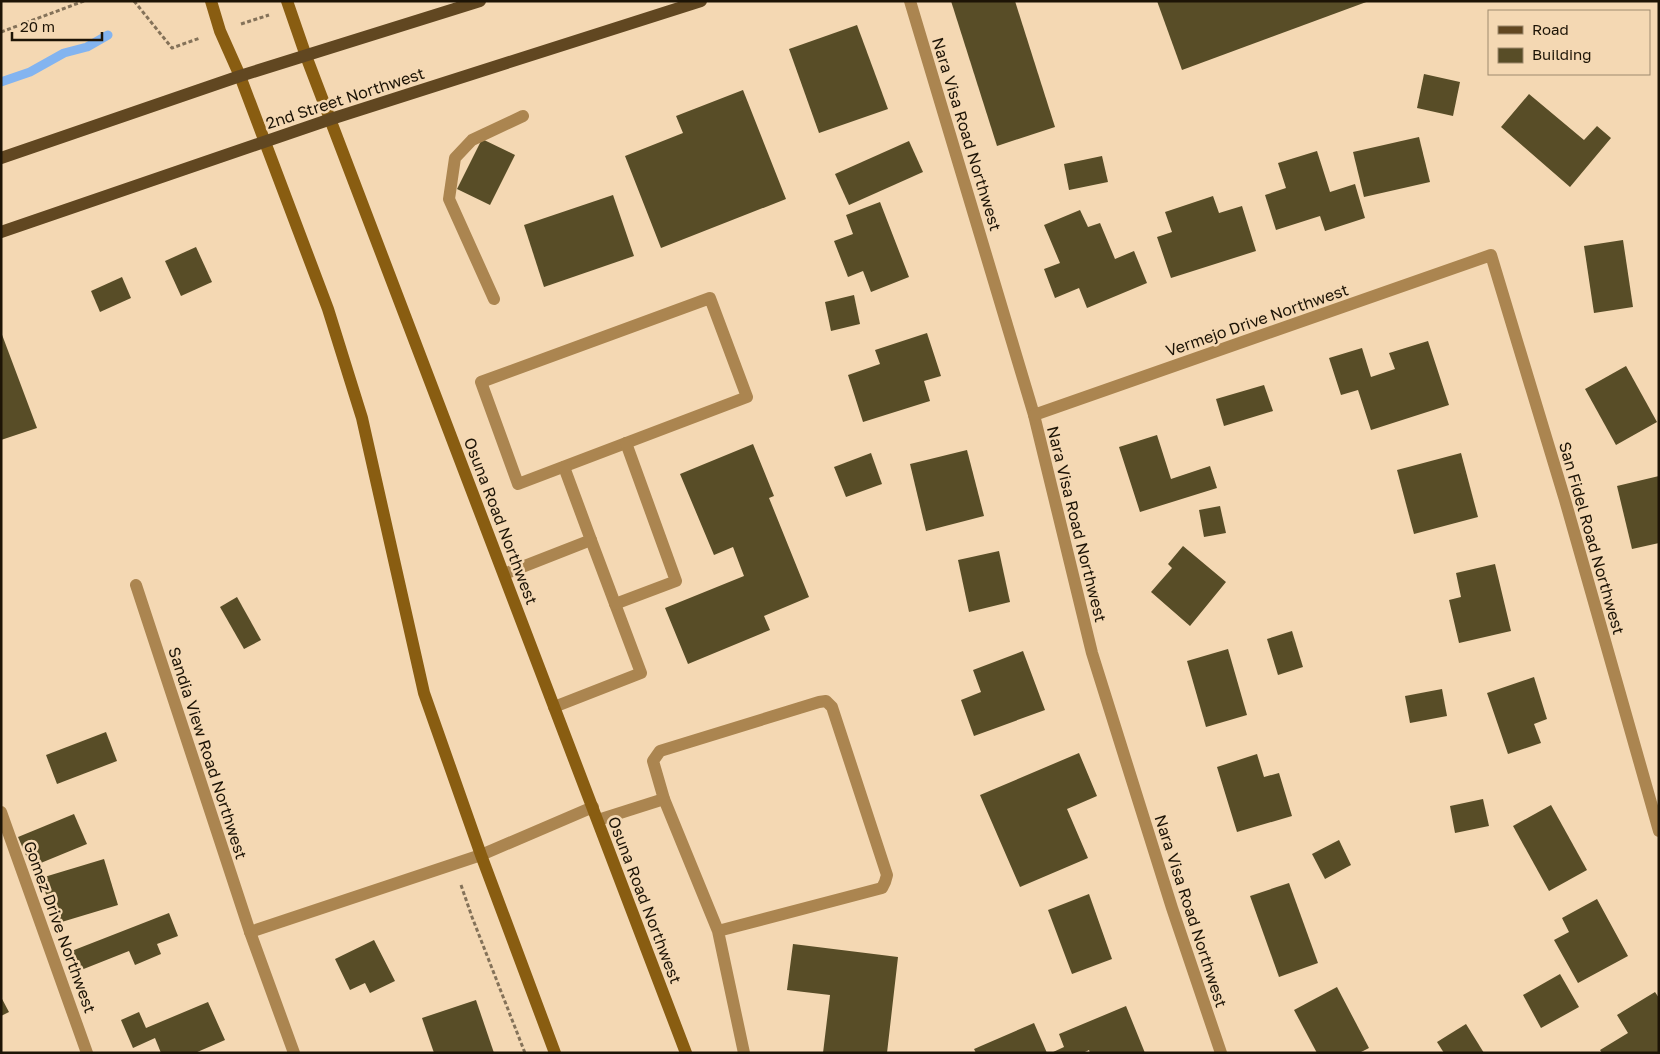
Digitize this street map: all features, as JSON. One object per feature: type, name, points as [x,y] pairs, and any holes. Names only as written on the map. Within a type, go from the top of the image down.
[{"type":"main road","points":[[212,1],[220,31],[240,76],[328,309],[362,418],[424,693],[480,855],[555,1053]]},
{"type":"main road","name":"Osuna Road Northwest","points":[[287,1],[306,56],[686,1053]]},
{"type":"main road","points":[[1,158],[240,76],[480,1]]},
{"type":"main road","name":"2nd Street Northwest","points":[[1,232],[264,141],[701,1]]},
{"type":"street","name":"Nara Visa Road Northwest","points":[[910,1],[1034,415],[1092,653],[1172,908],[1221,1053]]},
{"type":"street","points":[[494,299],[449,199],[455,158],[472,140],[523,116]]},
{"type":"street","name":"Vermejo Drive Northwest","points":[[1034,415],[1491,255]]},
{"type":"street","name":"San Fidel Road Northwest","points":[[1491,255],[1565,500],[1659,830]]},
{"type":"street","points":[[710,298],[747,397],[626,444],[518,484],[480,382],[710,298]]},
{"type":"street","points":[[615,604],[676,581],[626,444]]},
{"type":"street","points":[[554,708],[642,673],[564,467]]},
{"type":"street","points":[[504,574],[591,540]]},
{"type":"street","name":"Sandia View Road Northwest","points":[[136,585],[250,932],[294,1053]]},
{"type":"street","points":[[718,930],[882,888],[886,882],[887,875],[832,707],[826,701],[660,751],[653,761],[664,799],[718,930],[744,1053]]},
{"type":"street","points":[[598,820],[664,799]]},
{"type":"street","points":[[250,932],[480,855],[592,807]]},
{"type":"street","name":"Gomez Drive Northwest","points":[[1,812],[87,1053]]},
{"type":"path","points":[[1,32],[84,1]]},
{"type":"path","points":[[134,1],[172,48]]},
{"type":"path","points":[[454,864],[472,917],[525,1053]]},
{"type":"building","points":[[951,1],[1015,1],[1055,127],[997,146]]},
{"type":"building","points":[[1157,1],[1369,1],[1182,70]]},
{"type":"building","points":[[857,25],[888,109],[819,133],[789,49]]},
{"type":"building","points":[[1424,74],[1460,82],[1453,116],[1417,108]]},
{"type":"building","points":[[743,90],[786,199],[661,248],[625,156],[683,133],[676,116]]},
{"type":"building","points":[[1529,94],[1584,140],[1597,126],[1611,138],[1570,187],[1501,127]]},
{"type":"building","points":[[1419,137],[1430,182],[1364,197],[1353,152]]},
{"type":"building","points":[[482,139],[515,155],[490,205],[457,189]]},
{"type":"building","points":[[909,141],[923,172],[849,205],[835,174]]},
{"type":"building","points":[[1317,151],[1330,192],[1355,184],[1365,218],[1325,231],[1320,216],[1276,230],[1265,195],[1286,188],[1278,163]]},
{"type":"building","points":[[1102,156],[1108,182],[1069,190],[1064,164]]},
{"type":"building","points":[[613,195],[634,256],[544,287],[524,225]]},
{"type":"building","points":[[1213,196],[1219,213],[1242,206],[1256,251],[1171,278],[1157,237],[1172,232],[1165,212]]},
{"type":"building","points":[[880,202],[909,277],[871,292],[863,271],[848,277],[834,241],[853,234],[846,215]]},
{"type":"building","points":[[1080,210],[1088,227],[1100,223],[1115,259],[1134,251],[1147,283],[1087,308],[1079,288],[1055,298],[1044,269],[1060,263],[1044,225]]},
{"type":"building","points":[[1623,240],[1633,307],[1594,313],[1584,246]]},
{"type":"building","points":[[196,247],[212,282],[181,296],[165,261]]},
{"type":"building","points":[[122,277],[131,298],[100,312],[91,291]]},
{"type":"building","points":[[854,295],[860,324],[831,331],[825,302]]},
{"type":"building","points":[[1,332],[37,428],[1,440]]},
{"type":"building","points":[[927,333],[941,376],[924,381],[930,401],[863,422],[848,375],[880,364],[875,350]]},
{"type":"building","points":[[1428,341],[1449,405],[1371,430],[1358,390],[1341,395],[1329,358],[1362,348],[1371,377],[1395,369],[1389,353]]},
{"type":"building","points":[[1626,366],[1657,422],[1616,445],[1585,389]]},
{"type":"building","points":[[1264,385],[1273,411],[1224,426],[1216,399]]},
{"type":"building","points":[[1157,435],[1171,479],[1210,466],[1217,488],[1140,512],[1119,447]]},
{"type":"building","points":[[753,444],[774,496],[769,498],[809,597],[764,616],[770,630],[688,664],[665,608],[744,576],[733,547],[714,555],[680,474]]},
{"type":"building","points":[[967,450],[984,516],[926,531],[910,464]]},
{"type":"building","points":[[871,453],[882,484],[846,497],[834,467]]},
{"type":"building","points":[[1461,453],[1478,517],[1414,534],[1397,470]]},
{"type":"building","points":[[1659,476],[1659,543],[1632,549],[1617,486]]},
{"type":"building","points":[[1220,506],[1226,533],[1204,537],[1199,510]]},
{"type":"building","points":[[1183,546],[1226,582],[1190,626],[1151,592],[1172,568],[1168,564]]},
{"type":"building","points":[[999,551],[1010,602],[969,612],[958,560]]},
{"type":"building","points":[[1495,564],[1511,631],[1459,643],[1449,600],[1461,597],[1456,573]]},
{"type":"building","points":[[237,597],[261,640],[244,649],[220,607]]},
{"type":"building","points":[[1292,631],[1303,667],[1278,675],[1267,639]]},
{"type":"building","points":[[1228,649],[1247,715],[1206,727],[1187,661]]},
{"type":"building","points":[[1023,651],[1045,710],[974,736],[961,700],[981,692],[973,670]]},
{"type":"building","points":[[1534,677],[1547,719],[1534,724],[1541,743],[1508,754],[1487,693]]},
{"type":"building","points":[[1442,689],[1447,716],[1410,723],[1405,696]]},
{"type":"building","points":[[106,732],[117,761],[57,784],[46,755]]},
{"type":"building","points":[[1079,753],[1097,796],[1067,809],[1088,858],[1020,887],[980,795]]},
{"type":"building","points":[[1257,754],[1264,777],[1279,773],[1292,816],[1237,832],[1217,767]]},
{"type":"building","points":[[1483,799],[1489,826],[1455,833],[1450,806]]},
{"type":"building","points":[[1551,805],[1587,870],[1549,891],[1513,826]]},
{"type":"building","points":[[74,814],[87,844],[31,867],[18,837]]},
{"type":"building","points":[[1339,840],[1351,865],[1325,879],[1312,854]]},
{"type":"building","points":[[104,859],[118,905],[55,924],[41,878]]},
{"type":"building","points":[[1289,883],[1318,963],[1279,977],[1250,896]]},
{"type":"building","points":[[1089,894],[1112,959],[1072,974],[1048,910]]},
{"type":"building","points":[[1597,899],[1628,956],[1578,983],[1554,940],[1569,932],[1562,918]]},
{"type":"building","points":[[169,913],[178,936],[157,944],[161,954],[135,965],[129,951],[76,972],[69,952]]},
{"type":"building","points":[[374,940],[395,981],[370,993],[365,983],[350,990],[335,959]]},
{"type":"building","points":[[793,944],[898,957],[887,1053],[823,1053],[830,995],[787,990]]},
{"type":"building","points":[[1560,974],[1579,1007],[1541,1028],[1523,995]]},
{"type":"building","points":[[1337,987],[1369,1048],[1359,1053],[1317,1053],[1294,1010]]},
{"type":"building","points":[[1655,992],[1659,998],[1659,1053],[1602,1053],[1600,1050],[1628,1033],[1617,1015]]},
{"type":"building","points":[[1,997],[9,1012],[1,1016]]},
{"type":"building","points":[[476,1000],[494,1053],[434,1053],[422,1018]]},
{"type":"building","points":[[208,1002],[225,1040],[195,1053],[161,1053],[155,1038],[133,1048],[121,1020],[139,1012],[146,1028]]},
{"type":"building","points":[[1126,1006],[1145,1053],[1090,1053],[1089,1050],[1083,1053],[1051,1053],[1064,1047],[1059,1034]]},
{"type":"building","points":[[1034,1023],[1047,1053],[976,1053],[974,1049]]},
{"type":"building","points":[[1466,1024],[1484,1053],[1444,1053],[1437,1042]]},
{"type":"waterway","points":[[1,82],[30,72],[64,53],[87,47],[108,35]]}]
